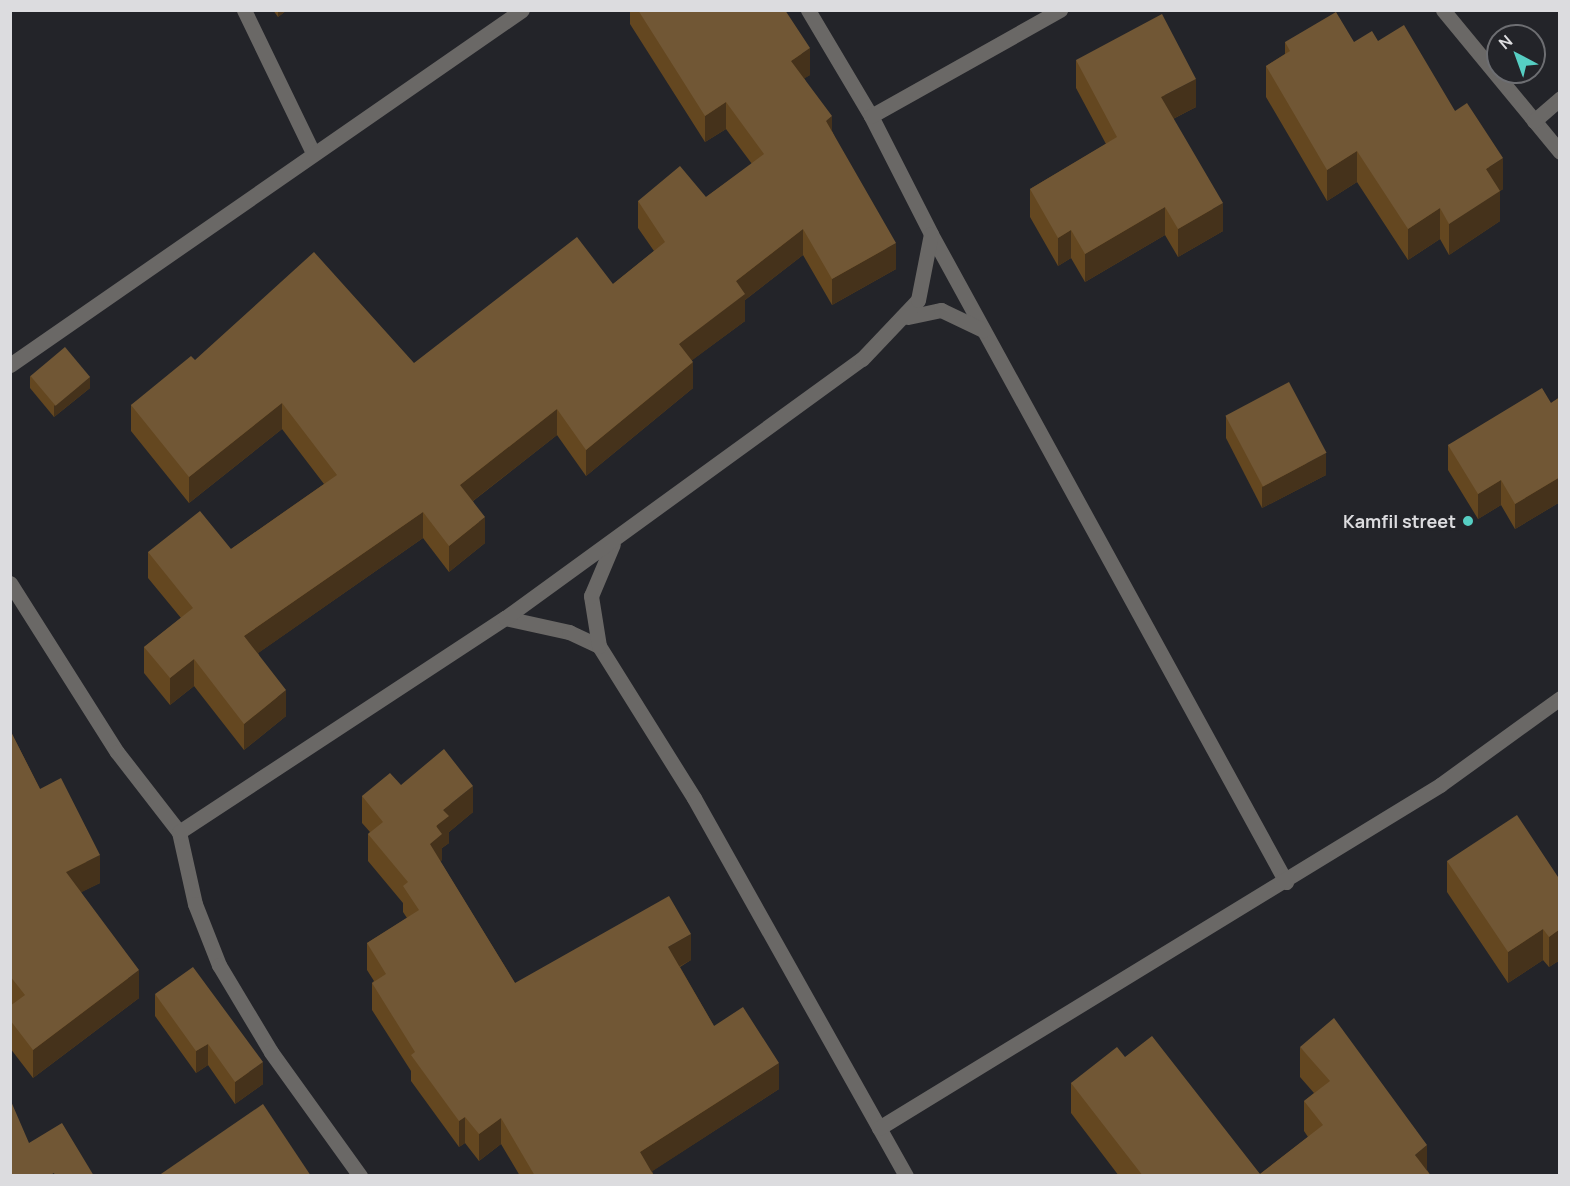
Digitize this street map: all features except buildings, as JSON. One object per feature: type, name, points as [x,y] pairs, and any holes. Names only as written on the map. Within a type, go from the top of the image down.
[{"type":"street","points":[[244,10],[313,153]]},
{"type":"street","points":[[10,365],[522,10]]},
{"type":"street","points":[[808,10],[872,116],[931,234],[1286,882]]},
{"type":"street","points":[[872,116],[1060,10]]},
{"type":"street","points":[[1443,10],[1560,152]]},
{"type":"street","points":[[1534,121],[1560,98]]},
{"type":"street","points":[[179,832],[505,618],[862,359],[908,317],[925,277],[931,234]]},
{"type":"street","points":[[908,317],[941,310],[984,330]]},
{"type":"street","points":[[617,538],[600,566],[591,596],[599,646],[694,798],[906,1176]]},
{"type":"street","points":[[10,583],[117,752],[179,832],[195,904],[219,965],[271,1052],[360,1176]]},
{"type":"street","points":[[10,603],[28,610]]},
{"type":"street","points":[[505,618],[569,632],[599,646]]},
{"type":"street","points":[[879,1128],[1286,882],[1440,785],[1560,698]]},
{"type":"place","name":"Kamfil street","points":[[1468,521]]}]
